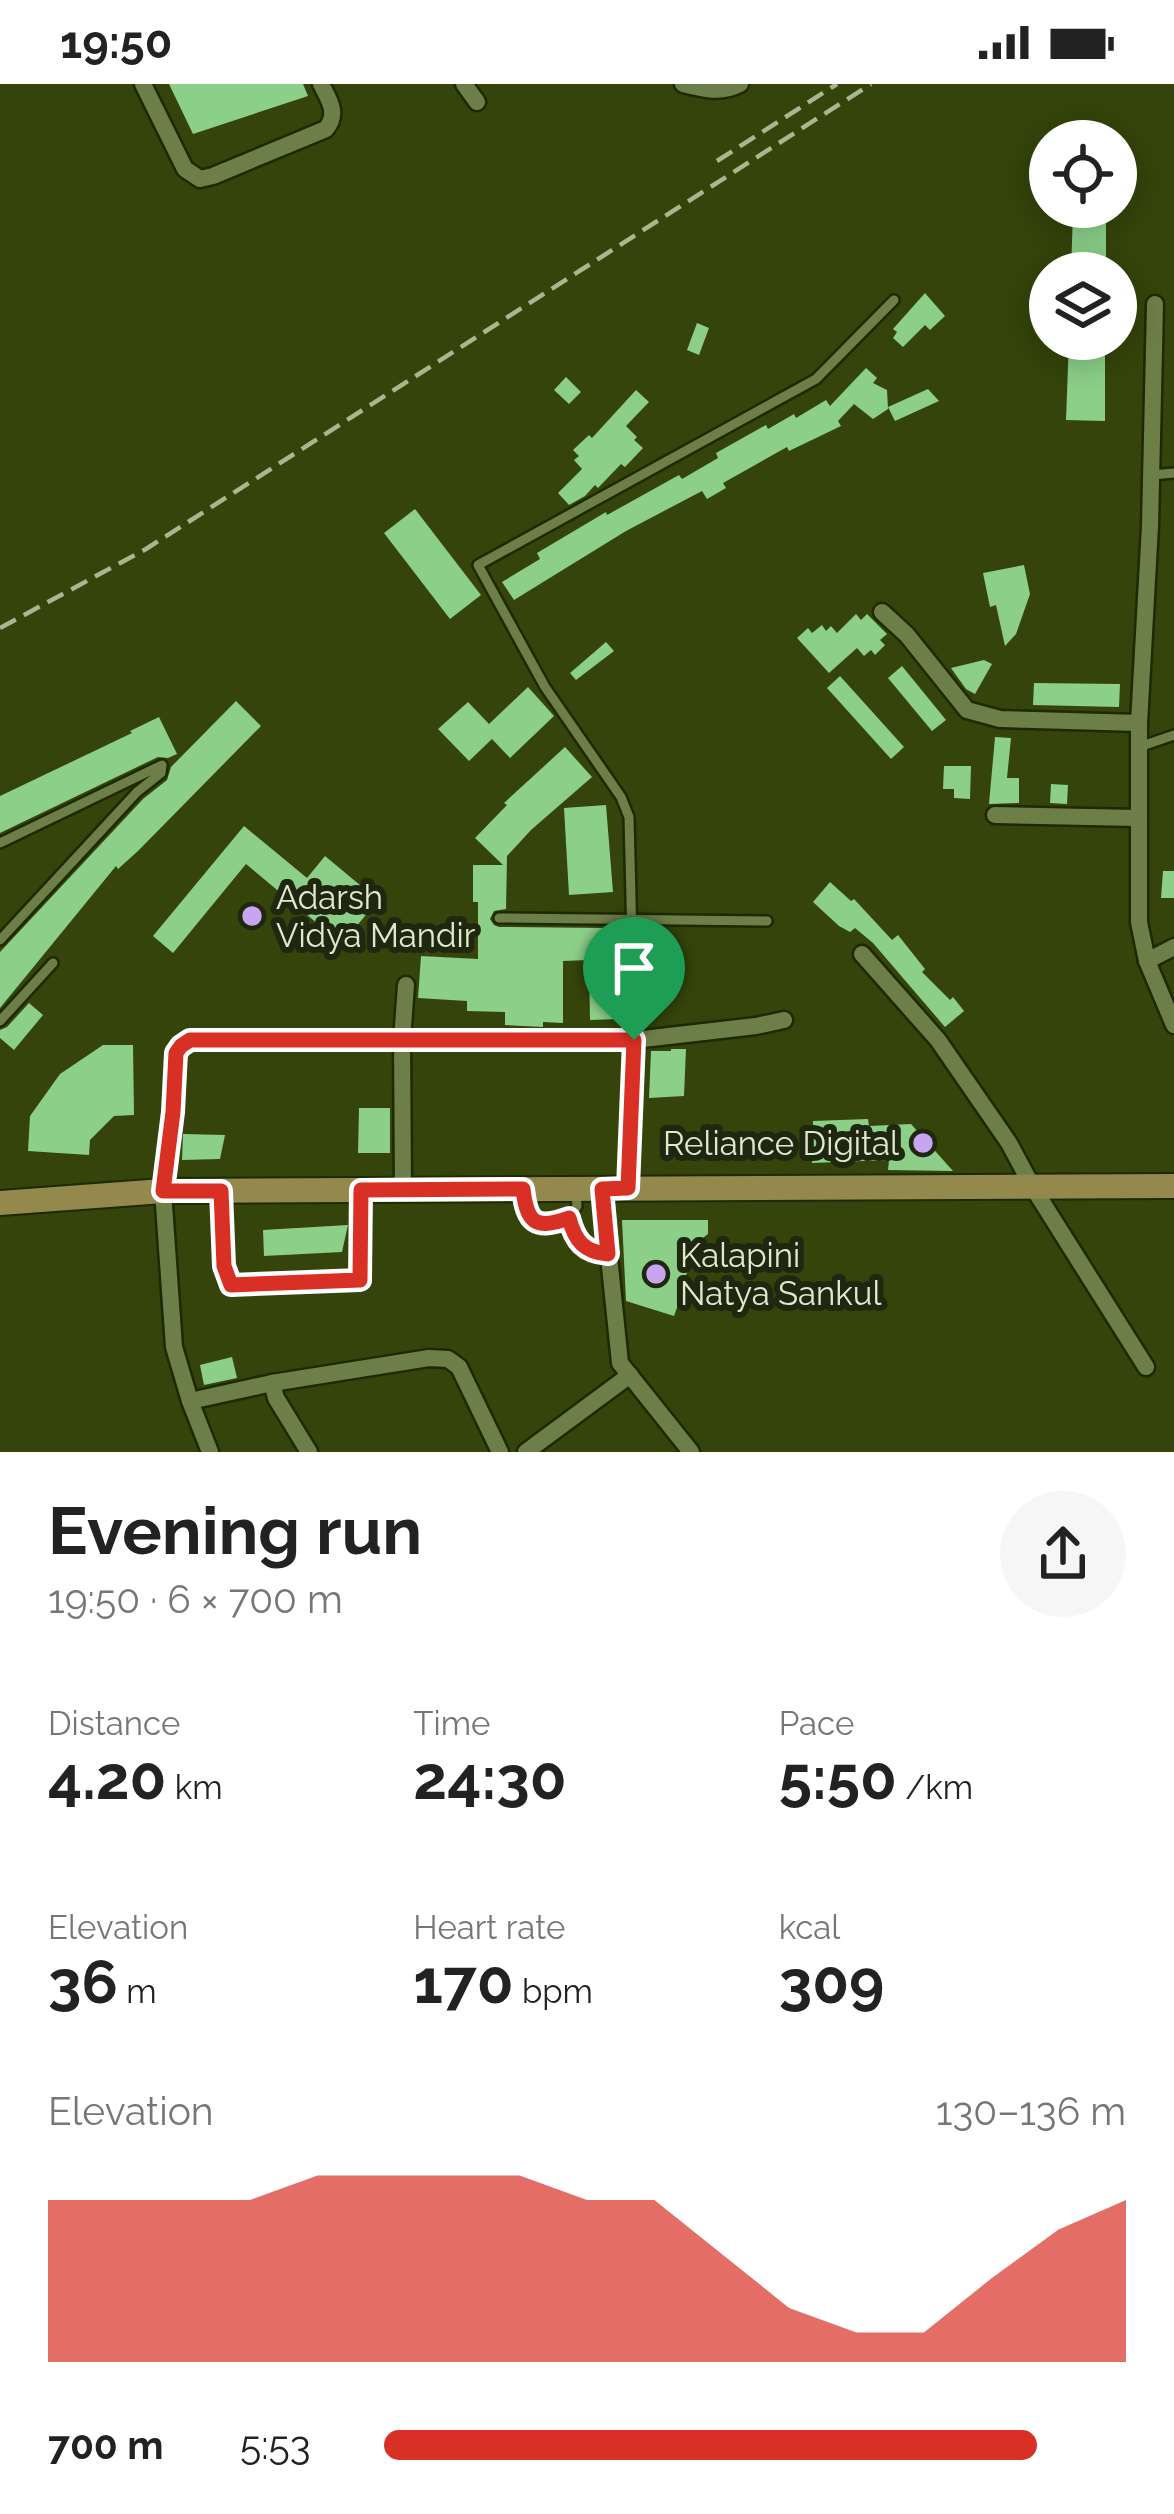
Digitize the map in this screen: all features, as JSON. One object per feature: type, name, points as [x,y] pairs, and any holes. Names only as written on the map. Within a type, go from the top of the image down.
[{"type":"main road","points":[[0,1203],[163,1191],[1174,1186]]},
{"type":"street","points":[[143,84],[185,169],[200,179],[326,129],[334,112],[321,84]]},
{"type":"street","points":[[464,84],[477,102]]},
{"type":"street","points":[[682,84],[728,90],[740,84]]},
{"type":"street","points":[[1155,304],[1139,723],[1139,922],[1147,961],[1174,1025]]},
{"type":"street","points":[[882,612],[907,635],[967,710],[1000,719],[1139,723]]},
{"type":"street","points":[[995,815],[1137,818]]},
{"type":"street","points":[[1147,961],[1174,947]]},
{"type":"street","points":[[862,954],[938,1040],[1009,1143],[1146,1366]]},
{"type":"street","points":[[628,1188],[633,980]]},
{"type":"street","points":[[403,1190],[406,985]]},
{"type":"street","points":[[210,1452],[174,1347],[163,1191],[176,1053],[181,1046],[190,1040],[634,1040],[784,1021]]},
{"type":"street","points":[[589,1189],[608,1254],[620,1363],[691,1452]]},
{"type":"street","points":[[221,1191],[224,1266],[231,1285],[360,1280],[361,1190]]},
{"type":"street","points":[[190,1401],[429,1358],[448,1360],[459,1367],[500,1452]]},
{"type":"street","points":[[526,1452],[630,1375]]},
{"type":"street","points":[[272,1383],[309,1452]]},
{"type":"lane","points":[[633,980],[629,818],[622,797],[545,687],[478,566],[816,379],[894,300]]},
{"type":"lane","points":[[1151,475],[1174,473]]},
{"type":"lane","points":[[1139,746],[1174,735]]},
{"type":"lane","points":[[0,843],[162,766],[0,940]]},
{"type":"lane","points":[[499,919],[767,921]]},
{"type":"lane","points":[[0,1021],[53,964]]},
{"type":"lane","points":[[523,1189],[527,1216],[541,1224],[569,1218],[589,1189]]},
{"type":"lane","points":[[569,1218],[582,1246],[608,1254]]},
{"type":"building","points":[[169,84],[303,84],[308,96],[193,134]]},
{"type":"building","points":[[1072,228],[1106,228],[1106,252],[1072,252]]},
{"type":"building","points":[[925,293],[945,316],[930,330],[925,325],[903,347],[893,338],[897,332],[893,329]]},
{"type":"building","points":[[697,323],[709,328],[699,355],[687,350]]},
{"type":"building","points":[[1068,360],[1105,360],[1105,421],[1066,420]]},
{"type":"building","points":[[866,368],[877,378],[873,383],[887,390],[888,409],[873,419],[854,404],[838,421],[841,426],[789,451],[787,447],[723,483],[726,488],[707,499],[702,491],[626,531],[514,600],[502,582],[540,559],[537,553],[606,512],[679,475],[682,479],[766,425],[768,429],[794,414],[796,418],[826,400],[830,406]]},
{"type":"building","points":[[566,377],[581,392],[569,404],[554,390]]},
{"type":"building","points":[[928,389],[939,401],[895,421],[888,407]]},
{"type":"building","points":[[636,390],[649,402],[626,426],[643,448],[598,488],[595,485],[569,505],[558,493],[582,469],[573,450],[589,435],[592,438]]},
{"type":"building","points":[[415,509],[481,595],[450,619],[384,533]]},
{"type":"building","points":[[1024,565],[1030,594],[1016,634],[1005,646],[983,573]]},
{"type":"building","points":[[856,614],[861,620],[867,614],[887,634],[880,640],[885,645],[875,655],[871,650],[864,656],[857,648],[829,673],[797,638],[808,628],[812,633],[822,625],[837,633]]},
{"type":"building","points":[[606,642],[614,651],[576,680],[570,673]]},
{"type":"building","points":[[984,660],[992,664],[975,694],[951,668]]},
{"type":"building","points":[[902,666],[946,720],[932,731],[888,678]]},
{"type":"building","points":[[840,676],[904,747],[891,759],[827,688]]},
{"type":"building","points":[[1034,683],[1120,684],[1119,707],[1033,705]]},
{"type":"building","points":[[528,687],[554,716],[510,758],[492,739],[469,761],[438,729],[468,702],[489,724]]},
{"type":"building","points":[[236,701],[261,726],[138,851],[118,869],[116,866],[0,1008],[0,952],[143,799],[167,780],[171,767]]},
{"type":"building","points":[[159,717],[177,754],[158,757],[0,833],[0,796]]},
{"type":"building","points":[[995,737],[1011,738],[1007,778],[1019,778],[1019,803],[989,804]]},
{"type":"building","points":[[565,747],[592,777],[507,856],[506,909],[494,911],[490,919],[499,927],[608,928],[609,980],[619,979],[620,1019],[590,1020],[589,960],[563,961],[563,1023],[505,1025],[505,1012],[467,1011],[467,1001],[418,998],[421,956],[478,959],[473,865],[503,865],[475,838],[507,805],[504,803]]},
{"type":"building","points":[[944,766],[971,766],[970,799],[954,798],[954,789],[943,789]]},
{"type":"building","points":[[1051,784],[1068,785],[1067,804],[1050,803]]},
{"type":"building","points":[[606,805],[613,892],[569,895],[564,808]]},
{"type":"building","points":[[244,826],[307,878],[325,856],[378,900],[342,944],[246,864],[173,953],[153,936]]},
{"type":"building","points":[[1163,871],[1174,871],[1174,898],[1161,898]]},
{"type":"building","points":[[830,882],[854,899],[892,940],[898,935],[925,969],[922,972],[964,1011],[945,1027],[873,943],[855,928],[850,932],[839,926],[813,902]]},
{"type":"building","points":[[29,1003],[43,1015],[14,1050],[0,1038],[0,1030]]},
{"type":"building","points":[[103,1045],[133,1045],[134,1115],[114,1116],[90,1140],[89,1155],[28,1151],[30,1116],[60,1074]]},
{"type":"building","points":[[686,1049],[684,1096],[649,1098],[651,1051]]},
{"type":"building","points":[[359,1108],[390,1108],[390,1153],[358,1153]]},
{"type":"building","points":[[868,1119],[869,1126],[911,1124],[953,1171],[888,1170],[889,1160],[812,1163],[813,1121]]},
{"type":"building","points":[[183,1134],[225,1135],[220,1159],[182,1160]]},
{"type":"building","name":"Kalapini Natya Sankul","points":[[622,1220],[708,1220],[708,1234],[691,1247],[691,1264],[674,1316],[626,1301]]},
{"type":"building","points":[[348,1225],[342,1252],[264,1256],[263,1230]]},
{"type":"building","points":[[232,1357],[237,1378],[204,1385],[200,1365]]},
{"type":"railway","points":[[717,161],[837,84]]},
{"type":"railway","points":[[0,628],[146,549],[871,84]]},
{"type":"place","name":"Adarsh Vidya Mandir","points":[[252,916]]},
{"type":"place","name":"Reliance Digital","points":[[923,1143]]},
{"type":"place","name":"Kalapini Natya Sankul","points":[[656,1274]]},
{"type":"route","points":[[190,1040],[634,1040],[628,1188],[602,1189],[608,1254],[582,1246],[569,1218],[534,1222],[525,1210],[523,1189],[361,1190],[360,1280],[231,1285],[224,1266],[221,1191],[163,1191],[176,1053],[190,1040]]}]
